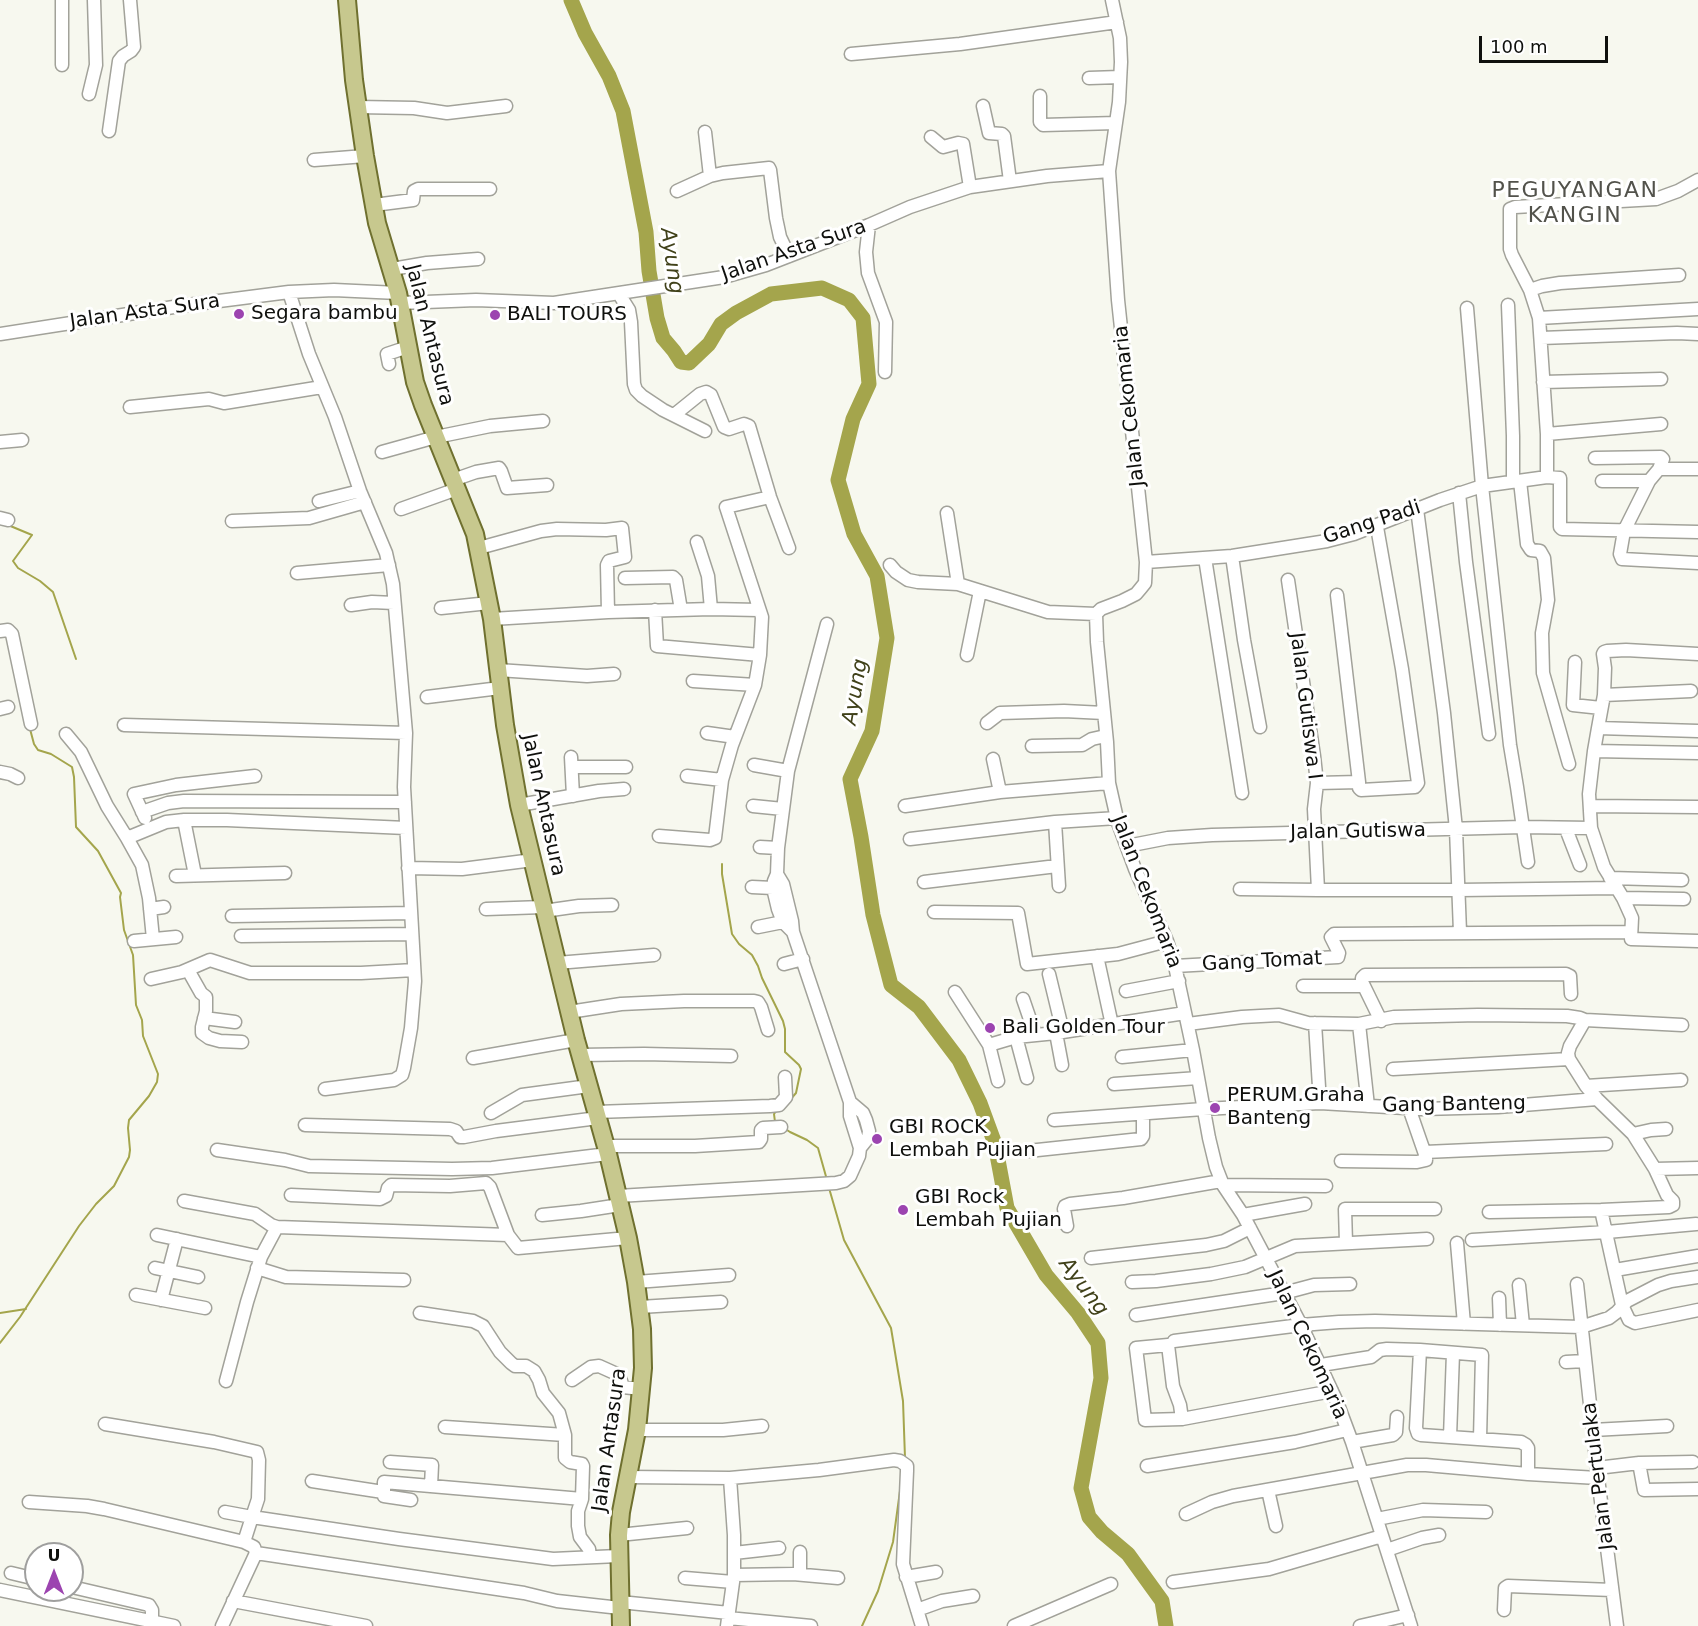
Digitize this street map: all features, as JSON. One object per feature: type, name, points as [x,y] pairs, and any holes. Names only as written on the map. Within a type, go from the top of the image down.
[{"type":"main road","name":"Jalan Antasura","points":[[347,0],[364,156],[380,233],[399,298],[415,382],[479,548],[519,805],[578,1048],[607,1150],[636,1282],[640,1307],[641,1389],[637,1430],[627,1477],[619,1535],[621,1626]]},
{"type":"street","points":[[62,0],[62,65]]},
{"type":"street","points":[[89,94],[96,65],[94,0]]},
{"type":"street","points":[[109,131],[119,61],[134,47],[130,0]]},
{"type":"street","name":"Jalan Cekomaria","points":[[1112,0],[1121,50],[1116,123],[1109,171],[1118,300],[1146,562],[1145,583],[1142,588],[1136,594],[1101,609],[1096,614],[1109,783],[1117,818],[1127,846],[1167,941],[1175,966],[1203,1109],[1222,1183],[1243,1215],[1321,1365],[1352,1443],[1410,1621]]},
{"type":"street","points":[[851,54],[960,44],[1117,22]]},
{"type":"street","points":[[1089,78],[1120,77]]},
{"type":"street","points":[[1040,96],[1040,122],[1043,125],[1116,123]]},
{"type":"street","points":[[358,107],[410,107],[447,113],[506,106]]},
{"type":"street","points":[[983,106],[989,133],[1004,136],[1010,181]]},
{"type":"street","points":[[705,132],[710,176]]},
{"type":"street","points":[[931,137],[943,147],[963,144],[970,187]]},
{"type":"street","points":[[314,160],[364,156]]},
{"type":"street","points":[[677,190],[710,176],[768,168],[780,237],[789,256]]},
{"type":"street","name":"Jalan Asta Sura","points":[[0,334],[170,307],[289,292],[334,290],[399,298],[554,303],[634,292],[724,277],[750,270],[910,207],[970,187],[1047,176],[1109,171]]},
{"type":"street","points":[[1698,180],[1656,199],[1510,209],[1510,249],[1530,290],[1539,318],[1547,434],[1560,527],[1562,529],[1698,532]]},
{"type":"street","points":[[374,205],[413,200],[414,191],[418,189],[490,189]]},
{"type":"street","points":[[869,225],[866,252],[868,273],[886,322],[885,372]]},
{"type":"street","points":[[392,269],[427,263],[478,259]]},
{"type":"street","points":[[1530,290],[1560,284],[1679,275]]},
{"type":"street","points":[[289,292],[309,354],[386,553],[393,584],[406,733],[405,802],[415,981],[411,1028],[402,1076],[394,1080],[325,1089]]},
{"type":"street","points":[[620,294],[629,310],[631,322],[634,384],[642,396],[663,410],[705,431]]},
{"type":"street","points":[[1508,305],[1516,481],[1527,544],[1531,549],[1540,551],[1544,558],[1548,600],[1542,633],[1543,673],[1569,764]]},
{"type":"street","points":[[1467,308],[1482,486],[1510,745],[1528,862]]},
{"type":"street","points":[[1539,318],[1698,309]]},
{"type":"street","points":[[1541,338],[1698,334]]},
{"type":"street","points":[[389,364],[387,354],[408,347]]},
{"type":"street","points":[[1543,382],[1661,379]]},
{"type":"street","points":[[130,407],[209,399],[224,403],[322,387]]},
{"type":"street","points":[[674,415],[700,394],[706,392],[711,395],[724,427],[729,429],[747,424],[789,548]]},
{"type":"street","points":[[382,452],[436,437],[490,426],[543,421]]},
{"type":"street","points":[[1547,434],[1661,424]]},
{"type":"street","points":[[0,442],[22,440]]},
{"type":"street","points":[[1595,458],[1661,457],[1663,462],[1648,481],[1624,531],[1620,554],[1622,559],[1698,563]]},
{"type":"street","points":[[401,509],[455,485],[476,472],[499,468],[507,488],[547,485]]},
{"type":"street","points":[[1659,469],[1698,469]]},
{"type":"street","name":"Gang Padi","points":[[1146,562],[1232,556],[1327,541],[1354,534],[1482,486],[1553,478]]},
{"type":"street","points":[[1602,481],[1648,481]]},
{"type":"street","points":[[1460,494],[1467,573],[1489,734]]},
{"type":"street","points":[[319,501],[363,497]]},
{"type":"street","points":[[232,522],[309,518],[363,497]]},
{"type":"street","points":[[659,836],[710,840],[715,838],[722,780],[735,737],[755,685],[760,655],[762,617],[726,507],[770,497]]},
{"type":"street","points":[[1417,509],[1444,713],[1456,829],[1460,932],[1631,932]]},
{"type":"street","points":[[947,513],[958,584]]},
{"type":"street","points":[[1338,595],[1359,788],[1361,790],[1415,787],[1418,783],[1402,669],[1377,527]]},
{"type":"street","points":[[479,548],[541,531],[622,528],[625,556],[609,561],[607,565],[608,612]]},
{"type":"street","points":[[697,542],[708,576],[711,609]]},
{"type":"street","points":[[1232,556],[1260,727]]},
{"type":"street","points":[[1205,558],[1242,793]]},
{"type":"street","points":[[297,573],[389,565]]},
{"type":"street","points":[[890,565],[908,580],[958,584],[1048,612],[1096,614]]},
{"type":"street","points":[[625,578],[673,577],[676,580],[681,610]]},
{"type":"street","name":"Jalan Gutiswa I","points":[[1288,580],[1317,783],[1314,808],[1318,890]]},
{"type":"street","points":[[967,654],[980,591]]},
{"type":"street","points":[[351,605],[372,602],[394,603]]},
{"type":"street","points":[[441,608],[490,611],[608,612],[759,610]]},
{"type":"street","points":[[655,610],[657,646],[760,655]]},
{"type":"street","points":[[793,932],[783,922],[778,909],[774,881],[777,874],[788,771],[827,624]]},
{"type":"street","points":[[0,631],[8,630],[12,634],[31,724]]},
{"type":"street","points":[[1698,654],[1626,650],[1607,651],[1603,654],[1604,695],[1589,794],[1591,828],[1604,867],[1632,918],[1632,939],[1698,941]]},
{"type":"street","points":[[1575,662],[1573,705],[1601,708]]},
{"type":"street","points":[[498,670],[587,676],[614,674]]},
{"type":"street","points":[[693,681],[755,685]]},
{"type":"street","points":[[427,697],[500,688]]},
{"type":"street","points":[[1604,695],[1691,691]]},
{"type":"street","points":[[987,723],[1000,713],[1064,711],[1104,713]]},
{"type":"street","points":[[124,725],[406,733]]},
{"type":"street","points":[[1598,728],[1698,731]]},
{"type":"street","points":[[66,734],[81,752],[107,806],[142,865],[149,898],[153,939]]},
{"type":"street","points":[[707,734],[735,737]]},
{"type":"street","points":[[1032,746],[1082,745],[1092,739],[1104,737]]},
{"type":"street","points":[[1594,751],[1698,753]]},
{"type":"street","points":[[993,759],[1000,792]]},
{"type":"street","points":[[573,796],[571,762],[626,767]]},
{"type":"street","points":[[754,765],[788,771]]},
{"type":"street","points":[[0,772],[18,778]]},
{"type":"street","points":[[150,829],[134,794],[176,785],[255,776]]},
{"type":"street","points":[[687,776],[722,780]]},
{"type":"street","points":[[1317,783],[1359,782]]},
{"type":"street","points":[[905,806],[1000,792],[1109,783]]},
{"type":"street","points":[[519,805],[598,791],[624,789]]},
{"type":"street","points":[[142,812],[168,803],[184,801],[405,802]]},
{"type":"street","points":[[753,806],[783,809]]},
{"type":"street","points":[[1590,806],[1698,807]]},
{"type":"street","points":[[910,839],[1055,822],[1117,818]]},
{"type":"street","points":[[126,838],[166,822],[184,820],[238,820],[406,828]]},
{"type":"street","points":[[184,820],[195,875]]},
{"type":"street","points":[[1055,822],[1059,886]]},
{"type":"street","name":"Jalan Gutiswa","points":[[1127,846],[1182,836],[1523,827],[1591,828]]},
{"type":"street","points":[[1566,829],[1580,865]]},
{"type":"street","points":[[760,847],[778,848]]},
{"type":"street","points":[[408,868],[471,868],[533,860]]},
{"type":"street","points":[[924,882],[1057,867]]},
{"type":"street","points":[[176,876],[285,873]]},
{"type":"street","points":[[542,1215],[581,1211],[619,1201],[836,1184],[844,1181],[853,1172],[860,1148],[850,1116],[850,1102],[793,932],[783,884],[777,874]]},
{"type":"street","points":[[1240,889],[1616,888],[1682,879]]},
{"type":"street","points":[[752,887],[774,888]]},
{"type":"street","points":[[1616,888],[1684,899]]},
{"type":"street","points":[[486,909],[544,909],[612,905]]},
{"type":"street","points":[[150,909],[164,907]]},
{"type":"street","points":[[934,912],[1018,913],[1027,964],[1134,951],[1167,941]]},
{"type":"street","points":[[232,916],[411,913]]},
{"type":"street","points":[[758,927],[783,922]]},
{"type":"street","name":"Gang Tomat","points":[[1175,966],[1337,958],[1339,955],[1331,938],[1334,934],[1460,932]]},
{"type":"street","points":[[241,936],[411,934]]},
{"type":"street","points":[[134,941],[176,937]]},
{"type":"street","points":[[557,963],[654,955]]},
{"type":"street","points":[[1097,956],[1112,1025]]},
{"type":"street","points":[[784,964],[803,959]]},
{"type":"street","points":[[151,979],[188,970],[210,960],[250,973],[361,973],[414,970]]},
{"type":"street","points":[[188,970],[201,993],[206,997],[202,1031],[205,1036],[220,1041],[242,1042]]},
{"type":"street","points":[[1049,974],[1060,1033],[1062,1065]]},
{"type":"street","points":[[1381,1021],[1364,986],[1362,978],[1365,975],[1566,974],[1570,976],[1571,994]]},
{"type":"street","points":[[1126,991],[1179,981]]},
{"type":"street","points":[[1304,987],[1364,986]]},
{"type":"street","points":[[955,992],[989,1045],[998,1081]]},
{"type":"street","points":[[1023,999],[1035,1034]]},
{"type":"street","points":[[569,1012],[621,1004],[718,1000],[754,1001],[758,1002],[761,1007],[768,1030]]},
{"type":"street","points":[[989,1045],[1016,1037],[1112,1025],[1186,1018],[1279,1015],[1308,1023],[1359,1024],[1394,1017],[1478,1015],[1567,1016],[1585,1020],[1682,1025]]},
{"type":"street","points":[[204,1018],[235,1022]]},
{"type":"street","points":[[1489,1212],[1601,1210],[1673,1205],[1655,1169],[1633,1134],[1597,1099],[1569,1059],[1570,1046],[1585,1020]]},
{"type":"street","points":[[1315,1023],[1320,1103]]},
{"type":"street","points":[[1359,1024],[1368,1106]]},
{"type":"street","points":[[1016,1037],[1027,1078]]},
{"type":"street","points":[[473,1058],[578,1048],[644,1054],[731,1056]]},
{"type":"street","points":[[1122,1057],[1193,1050]]},
{"type":"street","points":[[1393,1069],[1569,1059]]},
{"type":"street","points":[[305,1125],[450,1129],[460,1137],[464,1137],[597,1115],[779,1105],[786,1097],[785,1077]]},
{"type":"street","points":[[1114,1084],[1198,1078]]},
{"type":"street","points":[[1586,1086],[1681,1080]]},
{"type":"street","points":[[491,1113],[522,1095],[589,1086]]},
{"type":"street","name":"Gang Banteng","points":[[1054,1120],[1320,1103],[1409,1108],[1498,1107],[1597,1099]]},
{"type":"street","points":[[1341,1161],[1420,1162],[1426,1159],[1409,1108]]},
{"type":"street","points":[[1028,1151],[1141,1139],[1143,1114]]},
{"type":"street","points":[[217,1150],[309,1166],[492,1168],[607,1150],[759,1142],[762,1129],[781,1127]]},
{"type":"street","points":[[1633,1134],[1666,1129]]},
{"type":"street","points":[[1425,1152],[1606,1144]]},
{"type":"street","points":[[1655,1169],[1698,1168]]},
{"type":"street","points":[[291,1195],[380,1199],[386,1196],[391,1185],[450,1186],[486,1183],[490,1187],[508,1235],[518,1248],[628,1238]]},
{"type":"street","points":[[1067,1226],[1064,1209],[1070,1204],[1222,1183],[1326,1186]]},
{"type":"street","points":[[184,1202],[255,1215],[277,1227],[508,1235]]},
{"type":"street","points":[[1243,1215],[1305,1204]]},
{"type":"street","points":[[1346,1243],[1345,1209],[1435,1209]]},
{"type":"street","points":[[1601,1210],[1626,1318],[1635,1323],[1698,1310]]},
{"type":"street","points":[[1472,1239],[1606,1232],[1696,1224]]},
{"type":"street","points":[[226,1381],[259,1262],[277,1227]]},
{"type":"street","points":[[1091,1258],[1206,1245],[1224,1240],[1250,1228]]},
{"type":"street","points":[[157,1235],[259,1262],[286,1277],[404,1280]]},
{"type":"street","points":[[161,1300],[177,1239]]},
{"type":"street","points":[[1132,1282],[1211,1274],[1245,1267],[1295,1246],[1427,1239]]},
{"type":"street","points":[[1458,1243],[1464,1324]]},
{"type":"street","points":[[1615,1270],[1698,1256]]},
{"type":"street","points":[[155,1268],[198,1277]]},
{"type":"street","points":[[636,1282],[729,1275]]},
{"type":"street","points":[[1174,1341],[1301,1325],[1375,1322],[1581,1327],[1609,1318],[1622,1305],[1639,1294],[1665,1282],[1698,1277]]},
{"type":"street","points":[[1137,1315],[1284,1293],[1314,1285],[1350,1284]]},
{"type":"street","name":"Jalan Pertulaka","points":[[1577,1284],[1617,1626]]},
{"type":"street","points":[[1519,1285],[1523,1325]]},
{"type":"street","points":[[136,1295],[205,1308]]},
{"type":"street","points":[[1499,1298],[1500,1325]]},
{"type":"street","points":[[640,1307],[721,1302]]},
{"type":"street","points":[[420,1313],[473,1322],[483,1326],[500,1352],[511,1363],[515,1366],[526,1366],[534,1371],[543,1393],[559,1413],[565,1435],[565,1458],[583,1466],[578,1526],[580,1537],[590,1549],[590,1557]]},
{"type":"street","points":[[1182,1419],[1173,1386],[1168,1345],[1136,1348],[1145,1420],[1182,1419],[1332,1391]]},
{"type":"street","points":[[1321,1365],[1371,1357],[1387,1348],[1482,1355],[1480,1439]]},
{"type":"street","points":[[1420,1350],[1416,1432],[1421,1435],[1521,1442],[1528,1448],[1528,1474]]},
{"type":"street","points":[[1450,1437],[1453,1353]]},
{"type":"street","points":[[1566,1362],[1585,1361]]},
{"type":"street","points":[[572,1380],[591,1367],[599,1366],[619,1375],[623,1387],[641,1389]]},
{"type":"street","points":[[1352,1443],[1393,1436],[1396,1432],[1396,1417]]},
{"type":"street","points":[[105,1424],[214,1442],[257,1452],[259,1460],[258,1499],[244,1542]]},
{"type":"street","points":[[637,1430],[723,1430],[762,1426]]},
{"type":"street","points":[[1593,1430],[1667,1426]]},
{"type":"street","points":[[445,1427],[565,1435]]},
{"type":"street","points":[[1147,1466],[1295,1442],[1347,1430]]},
{"type":"street","points":[[627,1477],[730,1478],[900,1461],[907,1466],[908,1471],[903,1564],[922,1626]]},
{"type":"street","points":[[390,1462],[432,1465],[431,1486]]},
{"type":"street","points":[[1186,1514],[1212,1502],[1233,1496],[1407,1465],[1528,1474],[1598,1473],[1639,1463],[1693,1462]]},
{"type":"street","points":[[1639,1463],[1644,1490],[1698,1489]]},
{"type":"street","points":[[728,1619],[734,1578],[730,1478]]},
{"type":"street","points":[[312,1481],[383,1492]]},
{"type":"street","points":[[411,1500],[384,1496],[384,1483],[386,1481],[582,1498]]},
{"type":"street","points":[[1268,1490],[1276,1526]]},
{"type":"street","points":[[29,1502],[104,1509],[244,1542],[254,1547],[256,1553],[222,1626]]},
{"type":"street","points":[[1377,1519],[1423,1510],[1486,1512]]},
{"type":"street","points":[[225,1512],[399,1539],[553,1559],[618,1556]]},
{"type":"street","points":[[619,1535],[687,1528]]},
{"type":"street","points":[[1387,1550],[1422,1538],[1439,1535]]},
{"type":"street","points":[[1173,1582],[1269,1569],[1382,1536]]},
{"type":"street","points":[[734,1553],[779,1548]]},
{"type":"street","points":[[800,1552],[800,1574]]},
{"type":"street","points":[[256,1553],[524,1593],[549,1600],[620,1605],[728,1619],[811,1626]]},
{"type":"street","points":[[906,1577],[936,1572]]},
{"type":"street","points":[[11,1573],[24,1576]]},
{"type":"street","points":[[685,1578],[800,1574],[838,1578]]},
{"type":"street","points":[[1014,1626],[1111,1584]]},
{"type":"street","points":[[1504,1610],[1505,1588],[1508,1586],[1612,1590]]},
{"type":"street","points":[[0,1590],[174,1626]]},
{"type":"street","points":[[84,1590],[149,1605],[152,1610],[152,1622]]},
{"type":"street","points":[[917,1610],[942,1601],[973,1596]]},
{"type":"street","points":[[233,1600],[366,1626]]},
{"type":"street","points":[[1360,1626],[1410,1621]]},
{"type":"waterway","name":"Ayung","points":[[571,0],[585,33],[609,76],[623,111],[646,232],[649,271],[657,318],[663,338],[681,362],[689,363],[709,344],[721,324],[771,294],[822,288],[849,300],[863,318],[869,384],[853,419],[838,480],[854,534],[877,576],[887,638],[872,731],[850,779],[873,915],[891,985],[919,1007],[959,1060],[980,1103],[995,1144],[1007,1208],[1046,1275],[1078,1313],[1098,1343],[1101,1378],[1081,1488],[1089,1517],[1102,1532],[1128,1554],[1162,1601],[1166,1626]]},
{"type":"waterway","points":[[8,525],[32,535],[13,561],[18,568],[53,592],[76,659]]},
{"type":"waterway","points":[[0,1343],[20,1317],[79,1226],[114,1186],[129,1157],[129,1120],[149,1096],[157,1082],[158,1074],[143,1036],[142,1020],[136,1005],[133,955],[124,930],[121,893],[98,851],[76,827],[72,767],[51,754],[38,750],[30,729]]},
{"type":"waterway","points":[[722,864],[732,934],[739,944],[752,955],[758,966],[783,1021],[785,1052],[801,1069],[796,1093],[789,1101]]},
{"type":"waterway","points":[[777,1110],[774,1114],[777,1123]]},
{"type":"waterway","points":[[784,1128],[818,1148],[827,1180]]},
{"type":"waterway","points":[[829,1188],[844,1240],[891,1328],[903,1401],[905,1458]]},
{"type":"waterway","points":[[0,1313],[26,1309]]},
{"type":"waterway","points":[[862,1626],[878,1591],[893,1542],[900,1491]]},
{"type":"place","name":"Segara bambu","points":[[239,314]]},
{"type":"place","name":"BALI TOURS","points":[[495,315]]},
{"type":"place","name":"Bali Golden Tour","points":[[990,1028]]},
{"type":"place","name":"PERUM.Graha Banteng","points":[[1215,1108]]},
{"type":"place","name":"GBI ROCK Lembah Pujian","points":[[877,1139]]},
{"type":"place","name":"GBI Rock Lembah Pujian","points":[[903,1210]]},
{"type":"district","name":"PEGUYANGAN KANGIN","points":[[1575,204]]}]
